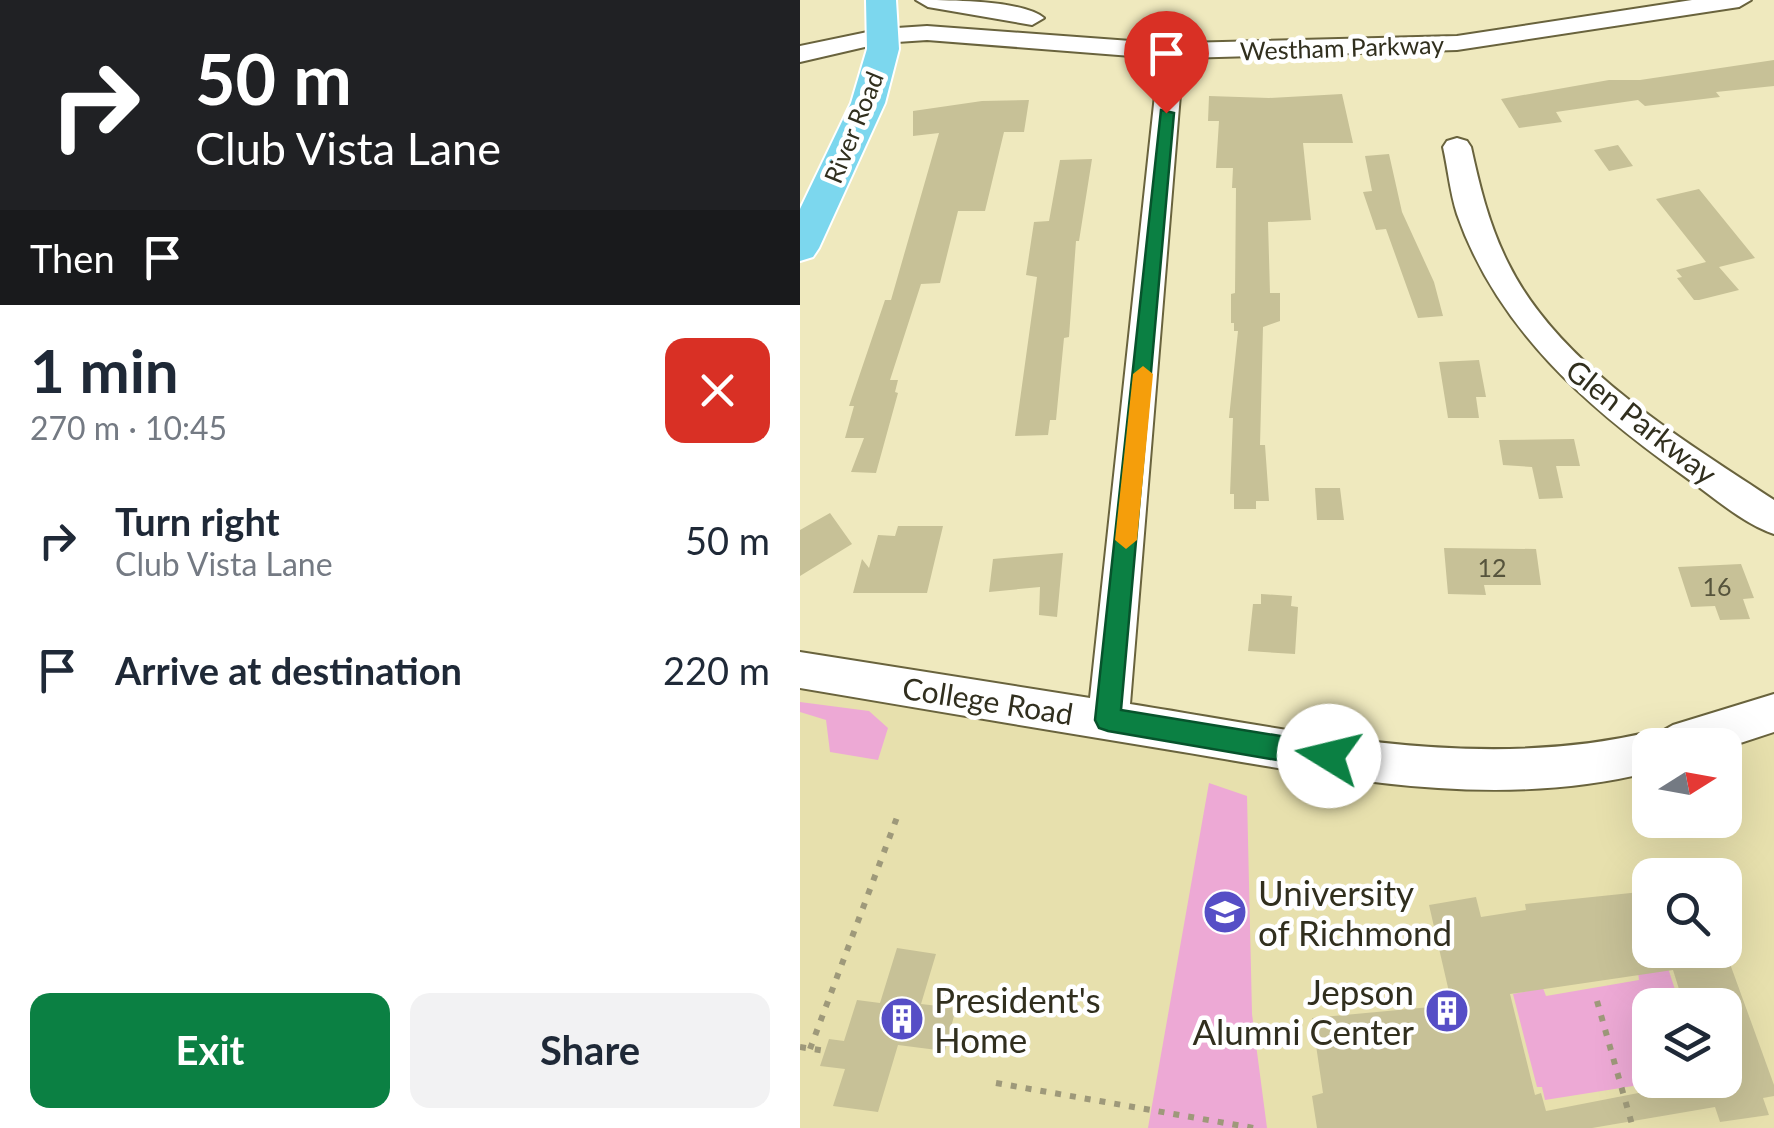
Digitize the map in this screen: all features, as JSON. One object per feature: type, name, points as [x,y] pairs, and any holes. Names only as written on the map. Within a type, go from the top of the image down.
[{"type":"main road","name":"River Road","points":[[800,248],[868,103],[883,49],[881,0]]},
{"type":"street","name":"Westham Parkway","points":[[928,0],[1171,39],[1391,25],[1578,0]]},
{"type":"street","name":"Westham Parkway","points":[[800,54],[882,36],[927,33],[1171,39],[1346,49],[1457,42],[1739,0]]},
{"type":"street","points":[[1108,720],[1171,39]]},
{"type":"street","name":"Glen Parkway","points":[[1457,147],[1462,190],[1482,245],[1518,305],[1557,354],[1622,414],[1774,519]]},
{"type":"street","name":"College Road","points":[[800,670],[1442,771],[1557,771],[1632,756]]},
{"type":"street","points":[[1727,728],[1774,713]]},
{"type":"path","points":[[810,1048],[899,812]]},
{"type":"path","points":[[1597,1001],[1633,1128]]},
{"type":"path","points":[[800,1047],[826,1051]]},
{"type":"path","points":[[996,1082],[1254,1128]]},
{"type":"shaded area","name":"University of Richmond","points":[[800,670],[1407,767],[1632,753],[1632,838],[1742,838],[1742,734],[1774,713],[1774,1128],[800,1128]]},
{"type":"shaded area","points":[[800,702],[869,711],[888,728],[878,760],[830,752],[826,720],[800,712]]},
{"type":"shaded area","points":[[1209,783],[1247,796],[1252,1014],[1267,1128],[1148,1128]]},
{"type":"shaded area","points":[[1668,968],[1674,988],[1632,988],[1632,1086],[1545,1100],[1542,1087],[1537,1087],[1513,994],[1543,988],[1546,996],[1639,980],[1638,972]]},
{"type":"building","points":[[1774,60],[1774,86],[1645,106],[1638,100],[1556,112],[1562,122],[1519,128],[1501,99],[1609,80],[1640,80]]},
{"type":"building","points":[[1342,94],[1353,143],[1303,143],[1311,220],[1268,222],[1270,293],[1280,293],[1280,321],[1263,327],[1260,445],[1265,445],[1269,501],[1256,501],[1256,509],[1234,509],[1234,494],[1230,494],[1233,418],[1229,418],[1238,331],[1234,331],[1231,323],[1236,188],[1232,188],[1233,168],[1216,168],[1219,121],[1208,121],[1209,96]]},
{"type":"building","points":[[1029,100],[1024,132],[1004,132],[985,211],[958,211],[940,283],[921,284],[890,380],[898,380],[898,393],[876,473],[851,472],[864,438],[845,438],[854,406],[849,406],[885,300],[891,300],[939,133],[913,136],[913,111],[982,101]]},
{"type":"building","points":[[1618,145],[1633,166],[1609,171],[1594,150]]},
{"type":"building","points":[[1389,154],[1402,212],[1434,282],[1443,316],[1418,318],[1386,229],[1376,230],[1363,192],[1372,191],[1365,156]]},
{"type":"building","points":[[1092,159],[1076,241],[1069,337],[1064,338],[1056,420],[1050,420],[1048,435],[1015,436],[1037,277],[1026,275],[1034,222],[1049,221],[1060,160]]},
{"type":"building","points":[[1699,189],[1755,258],[1719,267],[1739,290],[1694,300],[1677,278],[1682,277],[1676,270],[1706,262],[1656,199]]},
{"type":"building","points":[[1479,360],[1486,397],[1476,397],[1479,418],[1448,418],[1439,362]]},
{"type":"building","points":[[1574,439],[1580,466],[1556,466],[1563,498],[1539,499],[1532,467],[1503,465],[1499,440]]},
{"type":"building","points":[[1315,488],[1340,488],[1344,520],[1317,520]]},
{"type":"building","points":[[830,513],[852,544],[800,576],[800,530]]},
{"type":"building","points":[[898,526],[943,526],[927,593],[853,593],[862,559],[869,568],[878,535],[895,536]]},
{"type":"building","points":[[1444,548],[1536,549],[1541,585],[1484,585],[1486,595],[1448,594]]},
{"type":"building","points":[[1063,553],[1057,617],[1039,615],[1040,587],[989,592],[993,559]]},
{"type":"building","points":[[1741,564],[1754,598],[1743,599],[1750,619],[1720,620],[1715,606],[1691,607],[1678,567]]},
{"type":"building","points":[[1261,594],[1292,596],[1291,606],[1298,607],[1295,654],[1248,651],[1253,604],[1261,604]]},
{"type":"building","name":"Jepson Alumni Center","points":[[1632,893],[1632,968],[1732,968],[1739,988],[1679,988],[1673,970],[1510,994],[1535,1095],[1541,1093],[1546,1111],[1632,1094],[1632,1098],[1742,1098],[1742,997],[1774,1085],[1774,1096],[1763,1098],[1769,1115],[1720,1122],[1715,1107],[1592,1128],[1317,1128],[1312,1096],[1323,1093],[1312,1018],[1452,1005],[1429,905],[1476,897],[1481,917],[1526,910],[1525,904]]},
{"type":"building","name":"President's Home","points":[[897,948],[936,954],[921,1004],[956,1008],[945,1051],[898,1045],[878,1112],[833,1106],[845,1069],[820,1066],[829,1039],[844,1041],[857,1000],[880,1003]]},
{"type":"slow traffic","points":[[1126,540],[1143,374]]},
{"type":"place","name":"University of Richmond","points":[[1225,912]]},
{"type":"place","name":"Jepson Alumni Center","points":[[1447,1011]]},
{"type":"place","name":"President's Home","points":[[902,1019]]},
{"type":"route","points":[[1166,113],[1108,720],[1329,756]]}]
